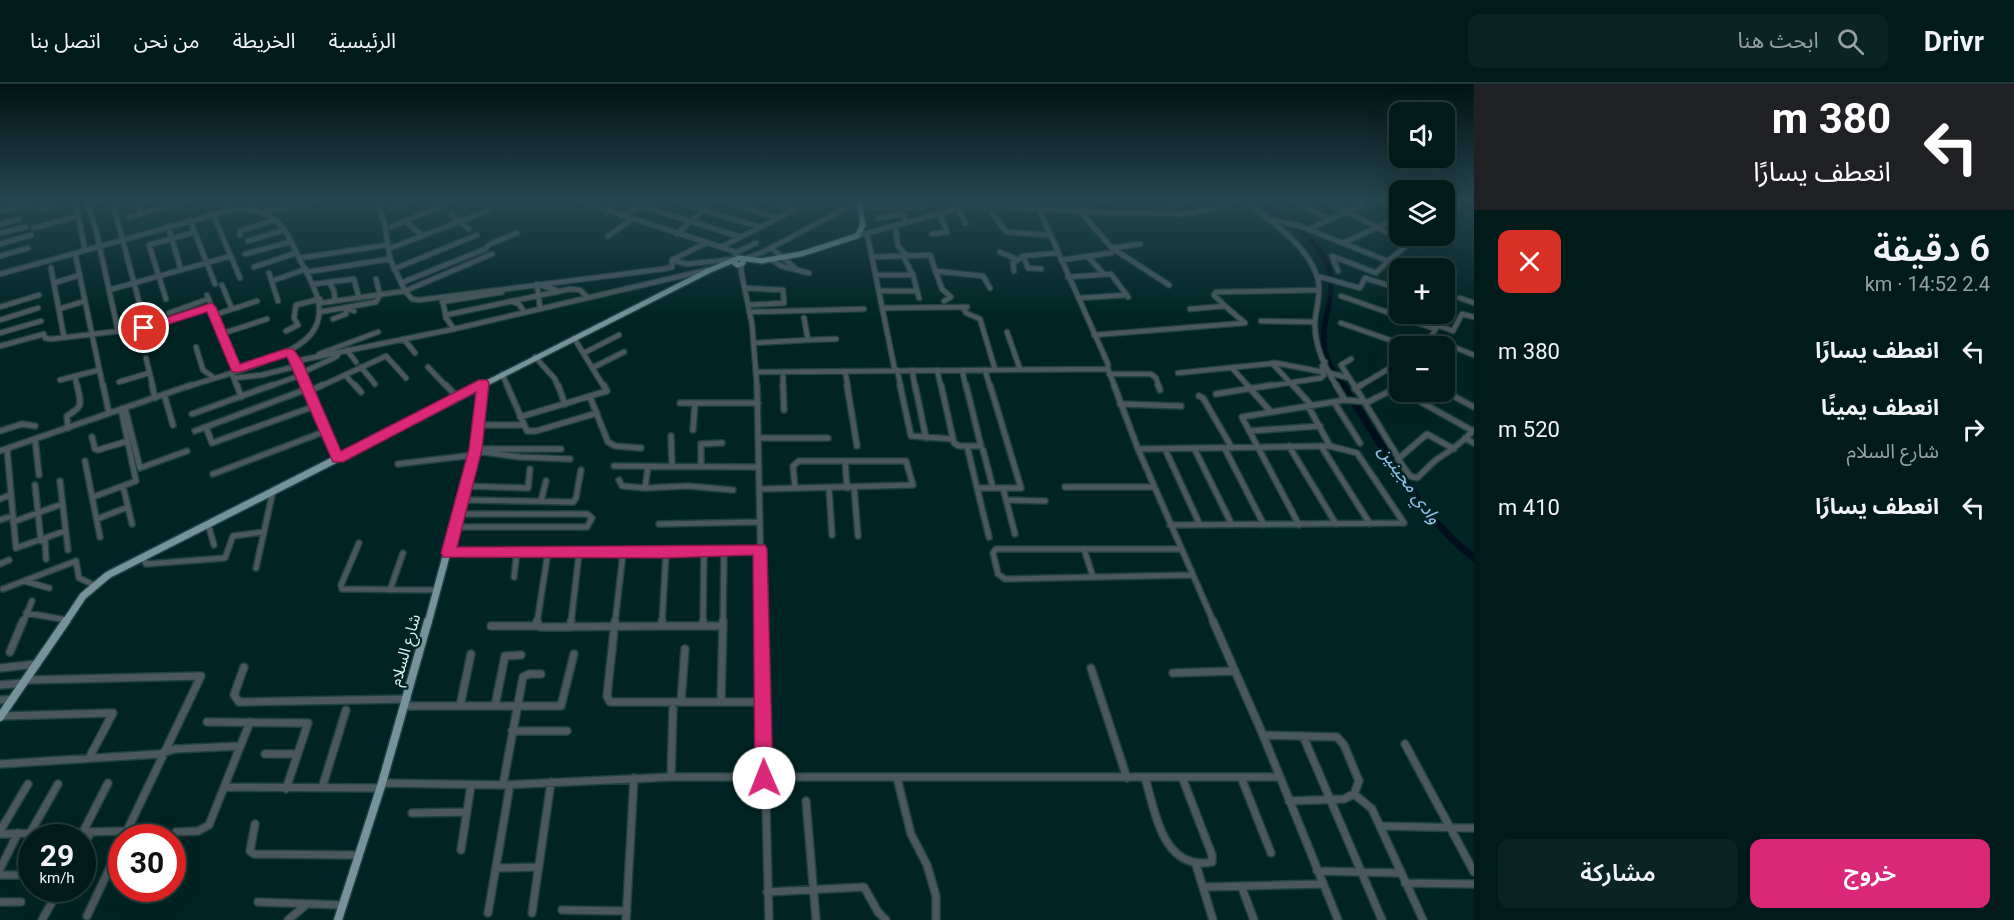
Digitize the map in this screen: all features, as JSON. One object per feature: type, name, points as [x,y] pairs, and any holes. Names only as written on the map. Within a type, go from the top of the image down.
[{"type":"main road","points":[[1,717],[67,620],[94,585],[143,556],[720,265],[739,261],[783,258],[846,239]]},
{"type":"main road","name":"شارع السلام","points":[[338,920],[382,785],[455,528],[474,452],[483,383]]},
{"type":"street","points":[[0,244],[17,239]]},
{"type":"street","points":[[83,239],[85,250]]},
{"type":"street","points":[[96,239],[118,331]]},
{"type":"street","points":[[0,274],[125,239]]},
{"type":"street","points":[[166,299],[149,245],[168,239]]},
{"type":"street","points":[[171,239],[181,270]]},
{"type":"street","points":[[198,239],[215,284]]},
{"type":"street","points":[[224,239],[240,278]]},
{"type":"street","points":[[248,241],[255,239]]},
{"type":"street","points":[[0,451],[289,352],[311,335],[317,326],[320,301],[307,270],[289,239]]},
{"type":"street","points":[[387,239],[394,269],[405,291],[413,300],[501,290]]},
{"type":"street","points":[[254,267],[283,258],[388,247],[413,239]]},
{"type":"street","points":[[394,269],[467,239]]},
{"type":"street","points":[[401,283],[485,249],[490,244],[502,239]]},
{"type":"street","points":[[693,239],[721,247],[739,261],[754,343],[758,403],[764,778],[769,920]]},
{"type":"street","points":[[721,247],[737,239]]},
{"type":"street","points":[[672,260],[682,264],[739,261],[788,239]]},
{"type":"street","points":[[869,239],[910,435],[914,438],[953,439]]},
{"type":"street","points":[[897,239],[898,246],[913,275],[919,298]]},
{"type":"street","points":[[1052,239],[1108,364],[1120,404],[1138,449],[1263,735],[1338,920]]},
{"type":"street","points":[[1103,239],[1112,250],[1169,285]]},
{"type":"street","points":[[1289,239],[1301,250],[1317,276],[1318,310],[1315,322],[1317,342],[1345,400]]},
{"type":"street","points":[[1333,239],[1388,261]]},
{"type":"street","points":[[1343,243],[1351,239]]},
{"type":"street","points":[[122,240],[146,328]]},
{"type":"street","points":[[245,254],[290,242]]},
{"type":"street","points":[[672,260],[706,243]]},
{"type":"street","points":[[739,261],[756,243]]},
{"type":"street","points":[[1061,260],[1088,257],[1140,243]]},
{"type":"street","points":[[277,245],[283,258]]},
{"type":"street","points":[[1338,271],[1332,256],[1376,273],[1406,246]]},
{"type":"street","points":[[0,256],[28,248]]},
{"type":"street","points":[[771,248],[795,268]]},
{"type":"street","points":[[255,252],[261,264]]},
{"type":"street","points":[[1000,252],[1016,259]]},
{"type":"street","points":[[75,253],[109,413]]},
{"type":"street","points":[[1014,271],[1013,262],[1023,256],[1058,253]]},
{"type":"street","points":[[286,330],[298,326],[294,318],[296,305],[405,291],[492,254]]},
{"type":"street","points":[[687,254],[702,262]]},
{"type":"street","points":[[873,257],[930,255],[942,289],[951,297],[944,301]]},
{"type":"street","points":[[109,290],[231,256]]},
{"type":"street","points":[[1023,256],[1022,259],[1030,269],[1041,269]]},
{"type":"street","points":[[1088,257],[1104,274]]},
{"type":"street","points":[[272,281],[307,270],[390,259]]},
{"type":"street","points":[[442,302],[537,284],[663,269],[672,267],[672,260]]},
{"type":"street","points":[[772,260],[781,266],[809,273]]},
{"type":"street","points":[[51,268],[64,337]]},
{"type":"street","points":[[234,378],[258,376],[312,358],[454,329],[710,270]]},
{"type":"street","points":[[936,272],[954,271],[963,276],[984,276],[990,288]]},
{"type":"street","points":[[269,273],[279,300]]},
{"type":"street","points":[[1068,277],[1112,274],[1128,296],[1079,298]]},
{"type":"street","points":[[876,275],[913,275]]},
{"type":"street","points":[[54,283],[80,276]]},
{"type":"street","points":[[963,276],[967,284]]},
{"type":"street","points":[[1317,276],[1360,288],[1365,278],[1389,286]]},
{"type":"street","points":[[314,284],[354,279],[357,298],[354,308]]},
{"type":"street","points":[[333,319],[346,311],[376,302],[380,295],[376,279]]},
{"type":"street","points":[[329,282],[335,301]]},
{"type":"street","points":[[748,305],[784,303],[783,282]]},
{"type":"street","points":[[537,284],[558,290]]},
{"type":"street","points":[[537,284],[540,308]]},
{"type":"street","points":[[222,285],[232,309]]},
{"type":"street","points":[[446,315],[558,290],[575,288],[587,297]]},
{"type":"street","points":[[745,288],[783,290]]},
{"type":"street","points":[[501,290],[507,301],[519,304],[524,312]]},
{"type":"street","points":[[1094,335],[1245,323],[1214,295],[1214,292],[1317,290]]},
{"type":"street","points":[[879,291],[917,291]]},
{"type":"street","points":[[0,307],[39,295]]},
{"type":"street","points":[[1341,296],[1453,331],[1462,314],[1474,317]]},
{"type":"street","points":[[169,313],[207,297],[234,370],[234,378],[241,397]]},
{"type":"street","points":[[433,298],[445,303],[446,315],[454,329]]},
{"type":"street","points":[[1460,298],[1474,303]]},
{"type":"street","points":[[59,309],[85,301]]},
{"type":"street","points":[[214,315],[257,301]]},
{"type":"street","points":[[1190,309],[1225,306]]},
{"type":"street","points":[[0,346],[44,334],[45,338],[64,337],[146,328],[211,307]]},
{"type":"street","points":[[883,308],[965,307],[966,313],[980,319],[995,369]]},
{"type":"street","points":[[0,320],[38,308]]},
{"type":"street","points":[[749,312],[864,309]]},
{"type":"street","points":[[320,312],[346,311]]},
{"type":"street","points":[[804,318],[808,340]]},
{"type":"street","points":[[221,334],[267,319]]},
{"type":"street","points":[[0,333],[41,321]]},
{"type":"street","points":[[1261,321],[1315,322]]},
{"type":"street","points":[[1341,323],[1389,340]]},
{"type":"street","points":[[1431,336],[1438,324]]},
{"type":"street","points":[[312,358],[333,347],[378,332]]},
{"type":"street","points":[[1007,332],[1020,369]]},
{"type":"street","points":[[584,353],[619,335]]},
{"type":"street","points":[[363,338],[368,345]]},
{"type":"street","points":[[520,417],[590,397],[608,389],[574,338]]},
{"type":"street","points":[[404,339],[415,353]]},
{"type":"street","points":[[754,343],[836,339]]},
{"type":"street","points":[[196,347],[203,370],[213,377]]},
{"type":"street","points":[[1455,348],[1474,355]]},
{"type":"street","points":[[347,350],[357,362]]},
{"type":"street","points":[[289,352],[297,363],[338,458]]},
{"type":"street","points":[[192,414],[301,374],[336,357],[340,352]]},
{"type":"street","points":[[594,367],[624,352]]},
{"type":"street","points":[[195,431],[308,390],[387,357],[406,378]]},
{"type":"street","points":[[535,357],[555,379],[565,404]]},
{"type":"street","points":[[146,358],[155,398]]},
{"type":"street","points":[[1351,359],[1341,365],[1410,476],[1415,479],[1434,464],[1437,458],[1444,457],[1474,430],[1423,402]]},
{"type":"street","points":[[1216,394],[1321,378],[1322,366],[1325,362]]},
{"type":"street","points":[[1178,373],[1272,363],[1323,372]]},
{"type":"street","points":[[1272,363],[1309,406],[1330,446]]},
{"type":"street","points":[[361,367],[375,384]]},
{"type":"street","points":[[428,367],[457,397]]},
{"type":"street","points":[[1232,368],[1271,412]]},
{"type":"street","points":[[977,488],[1021,488],[985,369]]},
{"type":"street","points":[[756,372],[985,369],[1109,371],[1150,374],[1156,378],[1160,390]]},
{"type":"street","points":[[1355,389],[1389,369]]},
{"type":"street","points":[[60,380],[99,370]]},
{"type":"street","points":[[912,370],[927,438]]},
{"type":"street","points":[[937,370],[953,439],[958,446],[982,445],[962,370]]},
{"type":"street","points":[[846,371],[857,446]]},
{"type":"street","points":[[783,372],[784,410]]},
{"type":"street","points":[[119,382],[149,373]]},
{"type":"street","points":[[1330,373],[1348,378]]},
{"type":"street","points":[[502,374],[526,431],[536,431],[597,413]]},
{"type":"street","points":[[345,375],[361,392]]},
{"type":"street","points":[[68,428],[66,418],[81,405],[75,376]]},
{"type":"street","points":[[1299,525],[1243,416],[1345,400],[1364,402],[1389,393]]},
{"type":"street","points":[[164,394],[173,425]]},
{"type":"street","points":[[1199,396],[1203,398],[1229,448],[1264,525]]},
{"type":"street","points":[[1455,396],[1474,406]]},
{"type":"street","points":[[590,397],[608,442],[615,446],[641,448]]},
{"type":"street","points":[[1335,402],[1360,443]]},
{"type":"street","points":[[680,403],[758,403]]},
{"type":"street","points":[[693,430],[695,403]]},
{"type":"street","points":[[1120,404],[1181,405]]},
{"type":"street","points":[[206,427],[212,443],[315,406]]},
{"type":"street","points":[[93,497],[137,480],[123,408]]},
{"type":"street","points":[[123,408],[140,468],[187,451]]},
{"type":"street","points":[[0,431],[22,424],[35,426]]},
{"type":"street","points":[[478,425],[523,425]]},
{"type":"street","points":[[1249,430],[1320,426]]},
{"type":"street","points":[[213,474],[326,431]]},
{"type":"street","points":[[1398,457],[1427,435],[1454,449]]},
{"type":"street","points":[[670,436],[672,466]]},
{"type":"street","points":[[92,437],[95,449],[98,450],[128,441]]},
{"type":"street","points":[[758,438],[828,438]]},
{"type":"street","points":[[1465,438],[1474,443]]},
{"type":"street","points":[[35,439],[39,475]]},
{"type":"street","points":[[701,466],[700,444],[722,443]]},
{"type":"street","points":[[1321,446],[1370,524]]},
{"type":"street","points":[[1138,449],[1330,446],[1357,453],[1405,521],[1402,524],[1170,525]]},
{"type":"street","points":[[1288,447],[1336,524]]},
{"type":"street","points":[[1194,448],[1232,525]]},
{"type":"street","points":[[7,449],[12,519],[17,549],[65,531]]},
{"type":"street","points":[[398,464],[474,452],[561,449]]},
{"type":"street","points":[[1165,449],[1200,525]]},
{"type":"street","points":[[968,450],[989,537]]},
{"type":"street","points":[[983,450],[993,488]]},
{"type":"street","points":[[474,452],[570,459]]},
{"type":"street","points":[[85,461],[100,537]]},
{"type":"street","points":[[760,489],[910,486],[913,481],[909,465],[902,461],[796,461],[794,466],[795,488]]},
{"type":"street","points":[[844,461],[858,536]]},
{"type":"street","points":[[614,466],[759,467]]},
{"type":"street","points":[[645,488],[648,467]]},
{"type":"street","points":[[466,486],[528,488],[530,469]]},
{"type":"street","points":[[462,500],[575,501],[580,470]]},
{"type":"street","points":[[619,480],[622,486],[645,488],[688,486],[733,490]]},
{"type":"street","points":[[60,481],[68,550]]},
{"type":"street","points":[[541,501],[546,481]]},
{"type":"street","points":[[35,484],[46,559]]},
{"type":"street","points":[[123,486],[132,524]]},
{"type":"street","points":[[1065,487],[1154,487]]},
{"type":"street","points":[[829,488],[832,535]]},
{"type":"street","points":[[1003,488],[1015,534]]},
{"type":"street","points":[[256,567],[273,491]]},
{"type":"street","points":[[0,499],[10,495]]},
{"type":"street","points":[[1006,500],[1045,501]]},
{"type":"street","points":[[0,520],[38,513],[62,504]]},
{"type":"street","points":[[97,519],[128,507]]},
{"type":"street","points":[[455,528],[587,527],[592,518],[587,514],[459,513]]},
{"type":"street","points":[[531,528],[534,514]]},
{"type":"street","points":[[660,524],[760,522]]},
{"type":"street","points":[[208,524],[214,545]]},
{"type":"street","points":[[143,556],[146,564],[224,558],[233,536],[264,532]]},
{"type":"street","points":[[359,543],[341,588],[345,591],[437,590]]},
{"type":"street","points":[[448,553],[666,553],[760,549]]},
{"type":"street","points":[[1181,549],[996,549],[993,553],[997,571],[1002,579],[1192,575]]},
{"type":"street","points":[[1084,549],[1093,578]]},
{"type":"street","points":[[721,702],[724,550]]},
{"type":"street","points":[[703,626],[704,551]]},
{"type":"street","points":[[514,577],[516,552]]},
{"type":"street","points":[[538,626],[548,552]]},
{"type":"street","points":[[390,590],[403,553]]},
{"type":"street","points":[[570,627],[579,553]]},
{"type":"street","points":[[623,553],[607,696],[610,702],[763,702]]},
{"type":"street","points":[[662,626],[666,553]]},
{"type":"street","points":[[0,564],[9,560]]},
{"type":"street","points":[[3,589],[76,561],[79,578],[94,585]]},
{"type":"street","points":[[23,581],[49,588]]},
{"type":"street","points":[[10,652],[32,601]]},
{"type":"street","points":[[26,613],[67,620]]},
{"type":"street","points":[[491,627],[722,626]]},
{"type":"street","points":[[681,702],[685,649]]},
{"type":"street","points":[[460,706],[471,654]]},
{"type":"street","points":[[244,667],[234,695],[239,702],[406,703],[460,706],[562,705],[573,654]]},
{"type":"street","points":[[495,706],[505,656],[521,655]]},
{"type":"street","points":[[0,668],[37,664]]},
{"type":"street","points":[[1091,668],[1127,778]]},
{"type":"street","points":[[1173,673],[1234,671]]},
{"type":"street","points":[[488,913],[496,868],[512,732],[523,677],[530,674],[541,674]]},
{"type":"street","points":[[0,685],[25,681],[200,675],[166,753],[130,824]]},
{"type":"street","points":[[0,700],[13,699]]},
{"type":"street","points":[[671,777],[673,709]]},
{"type":"street","points":[[322,788],[346,710]]},
{"type":"street","points":[[1,717],[112,713],[89,758]]},
{"type":"street","points":[[207,722],[308,723],[286,789]]},
{"type":"street","points":[[186,832],[202,831],[209,825],[250,722]]},
{"type":"street","points":[[512,732],[567,731]]},
{"type":"street","points":[[1263,735],[1335,736],[1342,742],[1360,783],[1354,794],[1344,799],[1289,801]]},
{"type":"street","points":[[1303,736],[1382,920]]},
{"type":"street","points":[[1406,744],[1474,872]]},
{"type":"street","points":[[0,764],[166,753],[175,749],[240,746]]},
{"type":"street","points":[[266,754],[298,754]]},
{"type":"street","points":[[225,787],[286,789],[382,785],[506,785],[671,777],[1280,777]]},
{"type":"street","points":[[1145,777],[1168,844],[1180,858],[1196,865],[1209,864],[1213,859],[1182,777]]},
{"type":"street","points":[[1241,777],[1271,853]]},
{"type":"street","points":[[562,910],[627,916],[634,778]]},
{"type":"street","points":[[897,778],[911,834],[927,865],[936,896],[936,920]]},
{"type":"street","points":[[532,913],[551,782]]},
{"type":"street","points":[[90,824],[108,783]]},
{"type":"street","points":[[0,869],[18,833],[0,832],[28,784]]},
{"type":"street","points":[[35,824],[57,784]]},
{"type":"street","points":[[461,850],[471,785]]},
{"type":"street","points":[[1354,794],[1372,809],[1423,920]]},
{"type":"street","points":[[806,801],[816,920]]},
{"type":"street","points":[[412,813],[467,812]]},
{"type":"street","points":[[255,824],[250,843],[250,851],[254,854],[358,855]]},
{"type":"street","points":[[1380,826],[1474,828]]},
{"type":"street","points":[[1196,865],[1214,920]]},
{"type":"street","points":[[496,868],[539,867]]},
{"type":"street","points":[[1317,871],[1362,874],[1400,873]]},
{"type":"street","points":[[87,916],[108,872]]},
{"type":"street","points":[[0,875],[18,875]]},
{"type":"street","points":[[1405,883],[1474,884]]},
{"type":"street","points":[[1203,887],[1242,888],[1322,884]]},
{"type":"street","points":[[767,892],[864,887],[869,890],[873,906],[886,920]]},
{"type":"street","points":[[1242,888],[1254,920]]},
{"type":"street","points":[[0,902],[18,902]]},
{"type":"street","points":[[42,920],[52,902]]},
{"type":"street","points":[[258,903],[342,904]]},
{"type":"street","points":[[288,920],[308,904]]},
{"type":"waterway","name":"وادي مجينين","points":[[1309,239],[1321,253],[1331,278],[1325,325],[1325,350],[1330,365],[1344,387]]},
{"type":"waterway","name":"وادي مجينين","points":[[1343,385],[1351,398]]},
{"type":"waterway","name":"وادي مجينين","points":[[1354,402],[1422,506],[1455,542],[1474,558]]},
{"type":"route","points":[[144,328],[211,307],[236,369],[289,352],[296,361],[338,458],[483,383],[475,449],[448,553],[666,553],[760,549],[764,778]]}]
